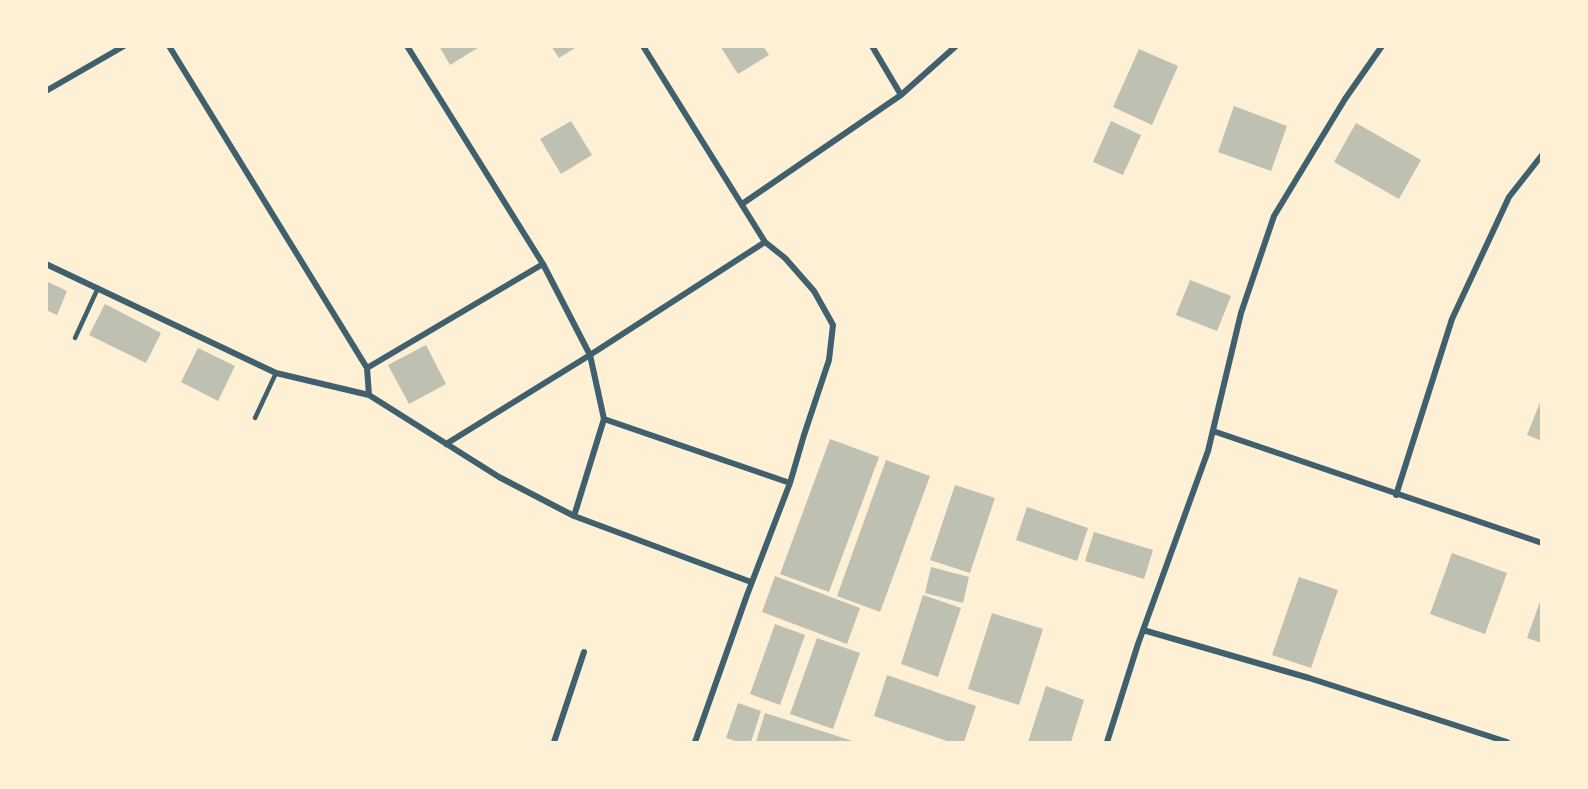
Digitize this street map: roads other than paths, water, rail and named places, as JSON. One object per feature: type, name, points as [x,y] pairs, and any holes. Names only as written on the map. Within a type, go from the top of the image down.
[{"type":"street","points":[[46,91],[124,46]]},
{"type":"street","points":[[169,46],[368,368],[369,395]]},
{"type":"street","points":[[407,46],[543,264],[590,355],[604,419],[574,516]]},
{"type":"street","points":[[643,46],[765,242],[785,258],[814,291],[833,325],[829,360],[790,483],[751,582],[694,742]]},
{"type":"street","points":[[872,46],[901,95]]},
{"type":"street","points":[[742,204],[901,95],[956,46]]},
{"type":"street","points":[[1107,742],[1143,630],[1208,451],[1241,313],[1274,216],[1345,99],[1382,46]]},
{"type":"street","points":[[1396,495],[1452,319],[1509,197],[1542,155]]},
{"type":"street","points":[[446,444],[590,355],[765,242]]},
{"type":"street","points":[[46,264],[276,373],[369,395],[499,477],[574,516],[751,582]]},
{"type":"street","points":[[368,368],[543,264]]},
{"type":"street","points":[[604,419],[790,483]]},
{"type":"street","points":[[1213,431],[1542,543]]},
{"type":"street","points":[[1143,630],[1309,678],[1507,742]]},
{"type":"street","points":[[554,742],[584,652]]},
{"type":"lane","points":[[75,338],[98,288]]},
{"type":"lane","points":[[255,418],[276,373]]}]
